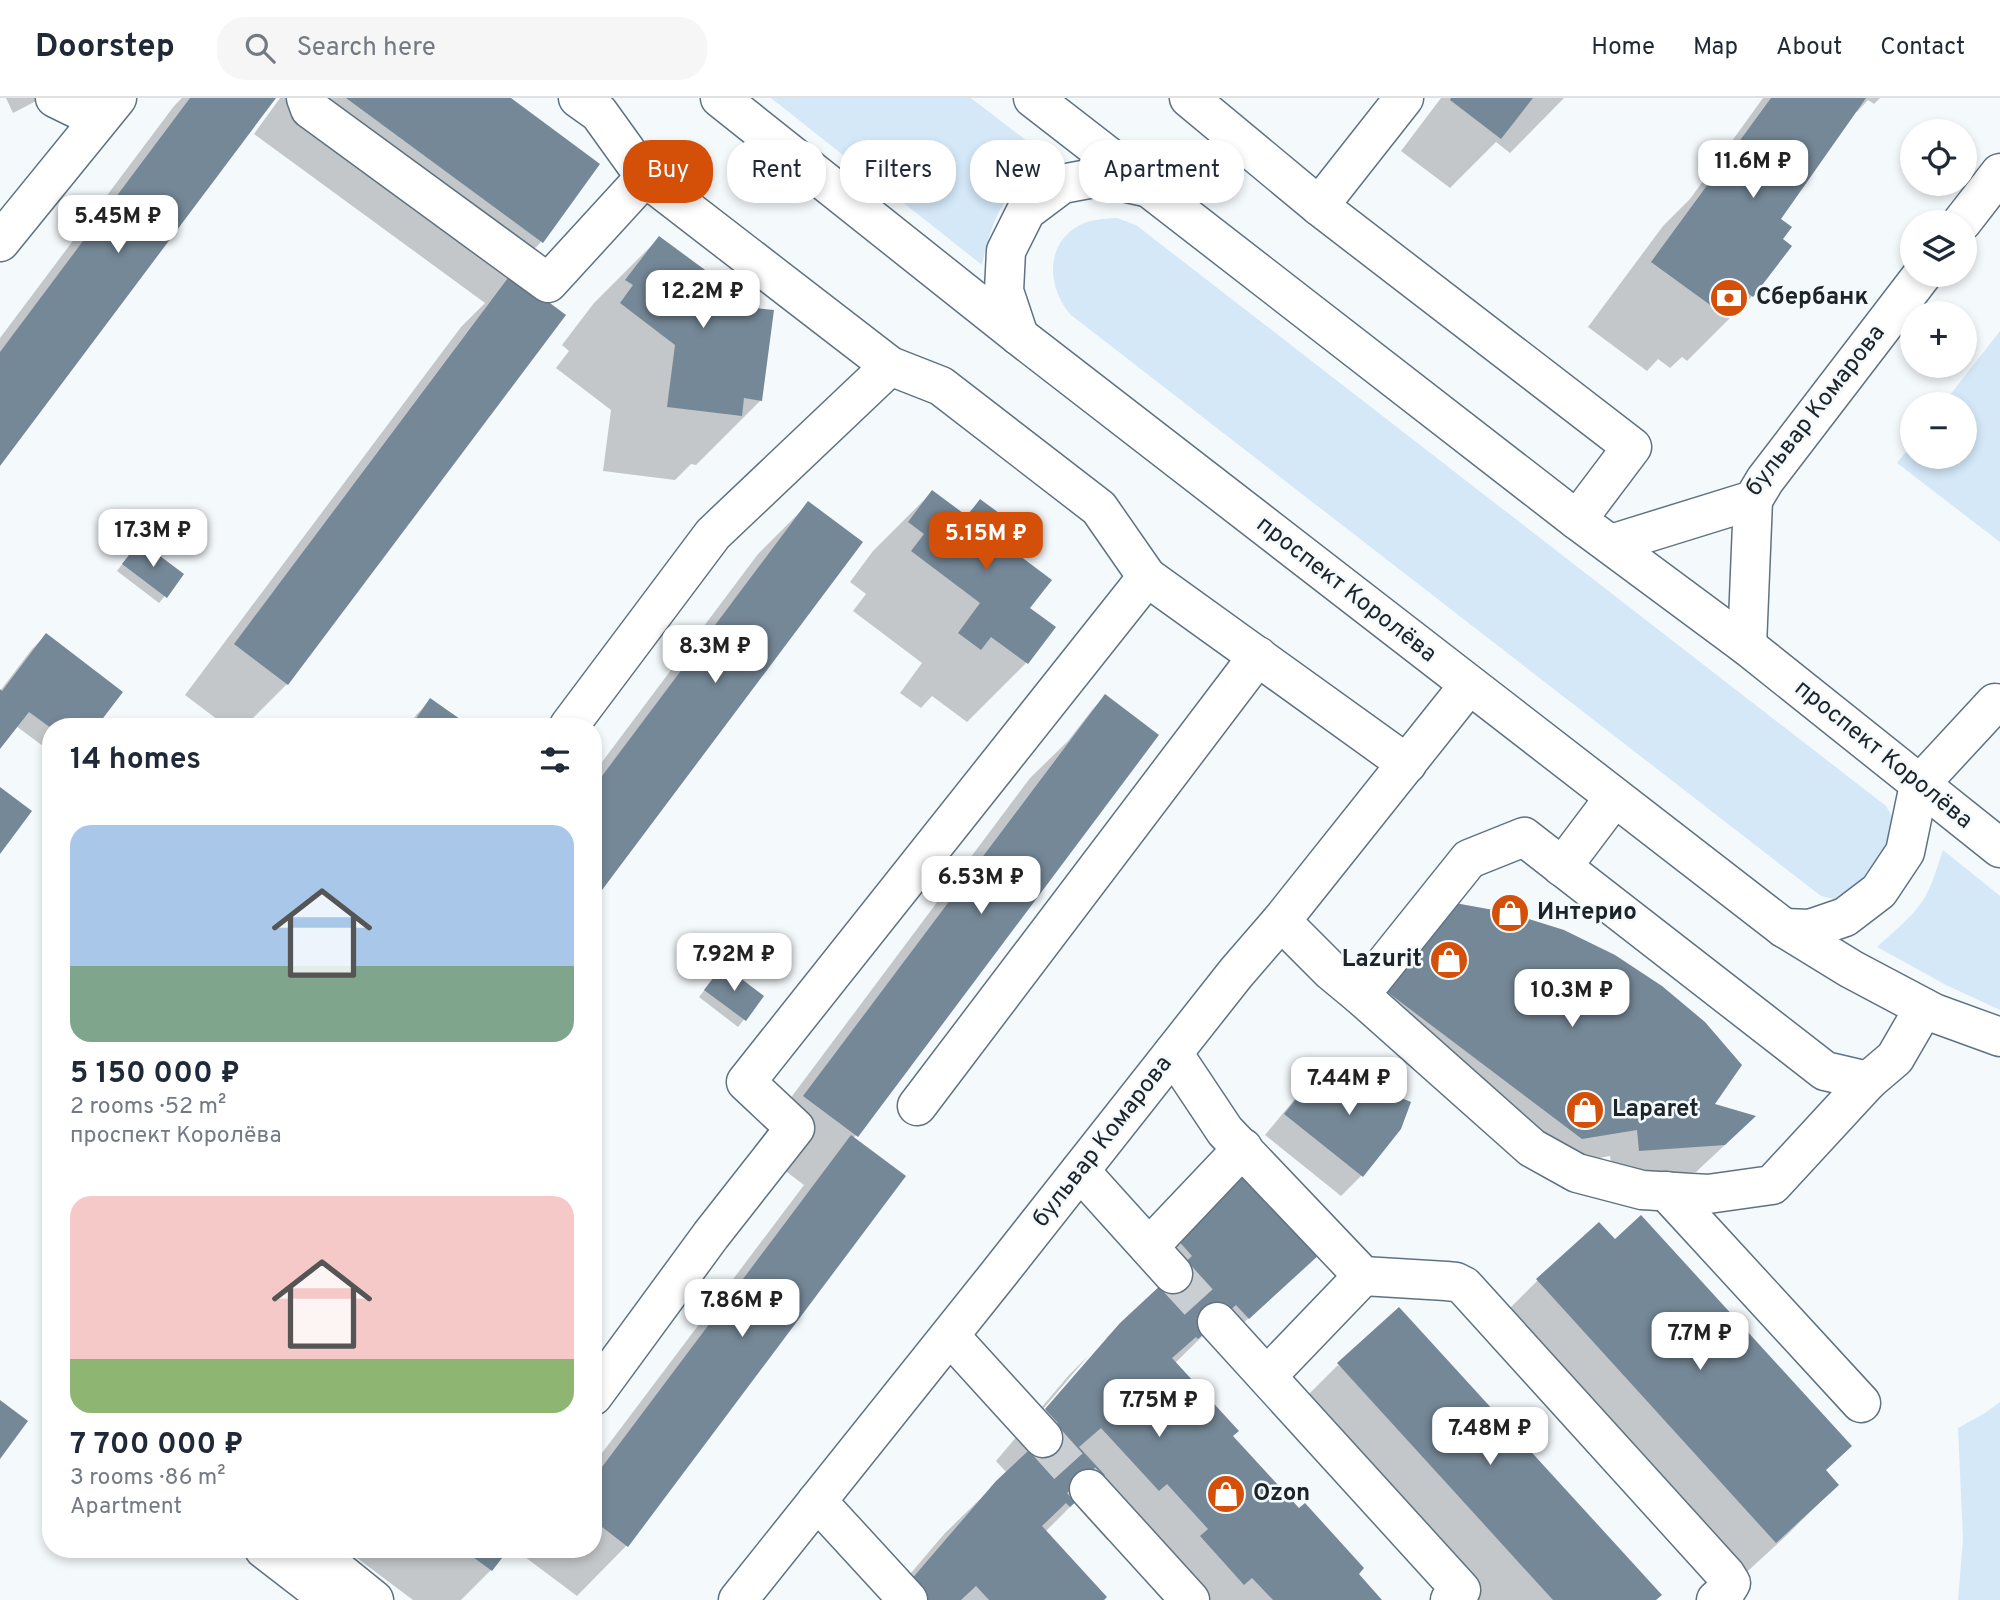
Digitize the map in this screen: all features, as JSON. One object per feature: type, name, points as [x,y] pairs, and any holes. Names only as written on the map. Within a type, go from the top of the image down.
[{"type":"main road","points":[[0,242],[108,109],[55,98]]},
{"type":"main road","points":[[306,98],[310,109],[548,283],[623,201]]},
{"type":"main road","points":[[578,98],[599,113],[623,146]]},
{"type":"main road","name":"проспект Королёва","points":[[720,98],[1019,336],[1784,928],[1851,970],[1924,1008],[2000,1037]]},
{"type":"main road","name":"проспект Королёва","points":[[1033,98],[1087,140]]},
{"type":"main road","points":[[1189,98],[1319,206],[1632,447],[1577,520]]},
{"type":"main road","points":[[1319,206],[1404,98]]},
{"type":"main road","points":[[1971,210],[2000,173]]},
{"type":"main road","points":[[1019,336],[1004,291],[1006,251],[1026,211],[1062,184],[1079,181]]},
{"type":"main road","points":[[679,203],[890,366],[940,386],[1099,508],[1147,577],[1407,764]]},
{"type":"main road","name":"проспект Королёва","points":[[1168,203],[1577,520],[1747,646],[2000,848]]},
{"type":"main road","name":"бульвар Комарова","points":[[1611,544],[1753,499],[1913,287]]},
{"type":"main road","points":[[575,718],[713,534],[890,366]]},
{"type":"main road","points":[[1747,646],[1753,499]]},
{"type":"main road","points":[[602,1384],[711,1235],[795,1128],[746,1082],[1147,577]]},
{"type":"main road","points":[[917,1106],[1258,656]]},
{"type":"main road","name":"бульвар Комарова","points":[[738,1600],[1236,973],[1281,921],[1469,685]]},
{"type":"main road","points":[[1784,928],[1810,929],[1845,916],[1879,891],[1905,852],[1919,785],[1995,703],[2000,704]]},
{"type":"main road","points":[[1562,867],[1615,798]]},
{"type":"main road","points":[[1360,995],[1469,859],[1524,837],[1825,1071],[1868,1082]]},
{"type":"main road","points":[[1281,921],[1331,971],[1532,1148],[1577,1173],[1642,1190],[1709,1194],[1772,1185],[1868,1082],[1895,1058],[1924,1008]]},
{"type":"main road","points":[[1173,1053],[1225,1132],[1363,1276],[1446,1281],[1464,1286],[1726,1575],[1731,1583],[1716,1600]]},
{"type":"main road","points":[[1080,1171],[1161,1261],[1243,1148]]},
{"type":"main road","points":[[1666,1191],[1861,1403]]},
{"type":"main road","points":[[1267,1376],[1363,1276]]},
{"type":"main road","points":[[1217,1322],[1460,1597]]},
{"type":"main road","points":[[950,1336],[1042,1438]]},
{"type":"main road","points":[[1089,1489],[1190,1600]]},
{"type":"main road","points":[[817,1501],[908,1600]]},
{"type":"main road","points":[[276,1558],[330,1600]]},
{"type":"main road","points":[[322,1558],[374,1600]]},
{"type":"shaded area","points":[[771,98],[971,98],[1026,140],[970,140],[970,203],[1005,203],[988,239],[982,265],[904,203],[956,203],[956,140],[840,140],[840,153]]},
{"type":"shaded area","points":[[1117,218],[1136,225],[1886,806],[1897,825],[1897,862],[1839,900],[1821,896],[1071,315],[1057,292],[1054,280],[1053,267],[1060,243],[1080,225],[1094,220]]},
{"type":"shaded area","points":[[2000,331],[2000,542],[1905,469],[1977,469],[1977,392],[1952,392],[1963,378],[1977,378],[1977,360]]},
{"type":"shaded area","points":[[1943,850],[2000,896],[2000,1010],[1946,985],[1877,947],[1922,902]]},
{"type":"shaded area","points":[[2000,1402],[2000,1600],[1958,1600],[1963,1539],[1958,1428]]},
{"type":"building","points":[[190,98],[276,98],[0,466],[0,352]]},
{"type":"building","points":[[346,98],[511,98],[600,164],[543,243]]},
{"type":"building","points":[[1533,98],[1501,139],[1450,100]]},
{"type":"building","points":[[1771,98],[1866,98],[1781,219],[1792,227],[1783,239],[1792,246],[1753,297],[1746,292],[1737,305],[1723,294],[1713,307],[1651,262]]},
{"type":"building","points":[[659,236],[716,278],[759,284],[756,308],[774,310],[762,401],[744,398],[742,416],[667,407],[675,345],[620,303],[633,285],[625,280]]},
{"type":"building","points":[[511,274],[566,315],[288,685],[234,644]]},
{"type":"building","points":[[932,490],[967,516],[980,499],[1033,538],[1020,556],[1052,580],[1030,608],[1056,627],[1028,664],[991,637],[981,650],[958,633],[980,603],[911,551],[924,534],[908,522]]},
{"type":"building","points":[[808,501],[863,542],[602,890],[602,776]]},
{"type":"building","points":[[140,541],[184,574],[167,598],[122,564]]},
{"type":"building","points":[[46,633],[123,692],[103,718],[42,718],[42,721],[29,712],[0,749],[0,689],[2,691]]},
{"type":"building","points":[[1105,694],[1159,735],[858,1137],[803,1096]]},
{"type":"building","points":[[430,698],[459,718],[416,718]]},
{"type":"building","points":[[0,787],[32,811],[0,854]]},
{"type":"building","points":[[1455,903],[1510,913],[1564,930],[1615,955],[1662,986],[1705,1022],[1742,1065],[1715,1104],[1756,1116],[1725,1145],[1639,1151],[1637,1130],[1582,1139],[1382,988]]},
{"type":"building","points":[[723,965],[764,996],[746,1021],[704,990]]},
{"type":"building","points":[[1323,1066],[1411,1102],[1401,1129],[1363,1177],[1284,1114]]},
{"type":"building","points":[[851,1135],[906,1176],[628,1547],[602,1527],[602,1467]]},
{"type":"building","points":[[1247,1173],[1320,1254],[1249,1319],[1236,1305],[1172,1358],[1239,1431],[1233,1436],[1299,1508],[1305,1503],[1364,1568],[1359,1574],[1382,1600],[1273,1600],[1252,1578],[1244,1585],[1200,1536],[1208,1529],[1167,1484],[1159,1491],[1101,1428],[1079,1447],[1105,1475],[1070,1507],[1066,1503],[1042,1526],[1107,1597],[1104,1600],[989,1600],[976,1586],[961,1600],[922,1600],[910,1581],[996,1481],[1058,1423],[1045,1409],[1120,1323],[1192,1256],[1176,1238]]},
{"type":"building","points":[[1641,1215],[1852,1446],[1826,1470],[1839,1485],[1776,1543],[1536,1279],[1599,1222],[1615,1239]]},
{"type":"building","points":[[1399,1307],[1662,1595],[1656,1600],[1553,1600],[1337,1363]]},
{"type":"building","points":[[0,1400],[28,1421],[0,1459]]},
{"type":"building","points":[[474,1558],[502,1558],[492,1571]]},
{"type":"tunnel","points":[[1173,1274],[1217,1322]]},
{"type":"tunnel","points":[[1043,1438],[1089,1489]]},
{"type":"place","name":"Сбербанк","points":[[1729,298]]},
{"type":"place","name":"Интерио","points":[[1510,913]]},
{"type":"place","name":"Lazurit","points":[[1449,960]]},
{"type":"place","name":"Laparet","points":[[1585,1110]]},
{"type":"place","name":"Ozon","points":[[1226,1494]]}]
